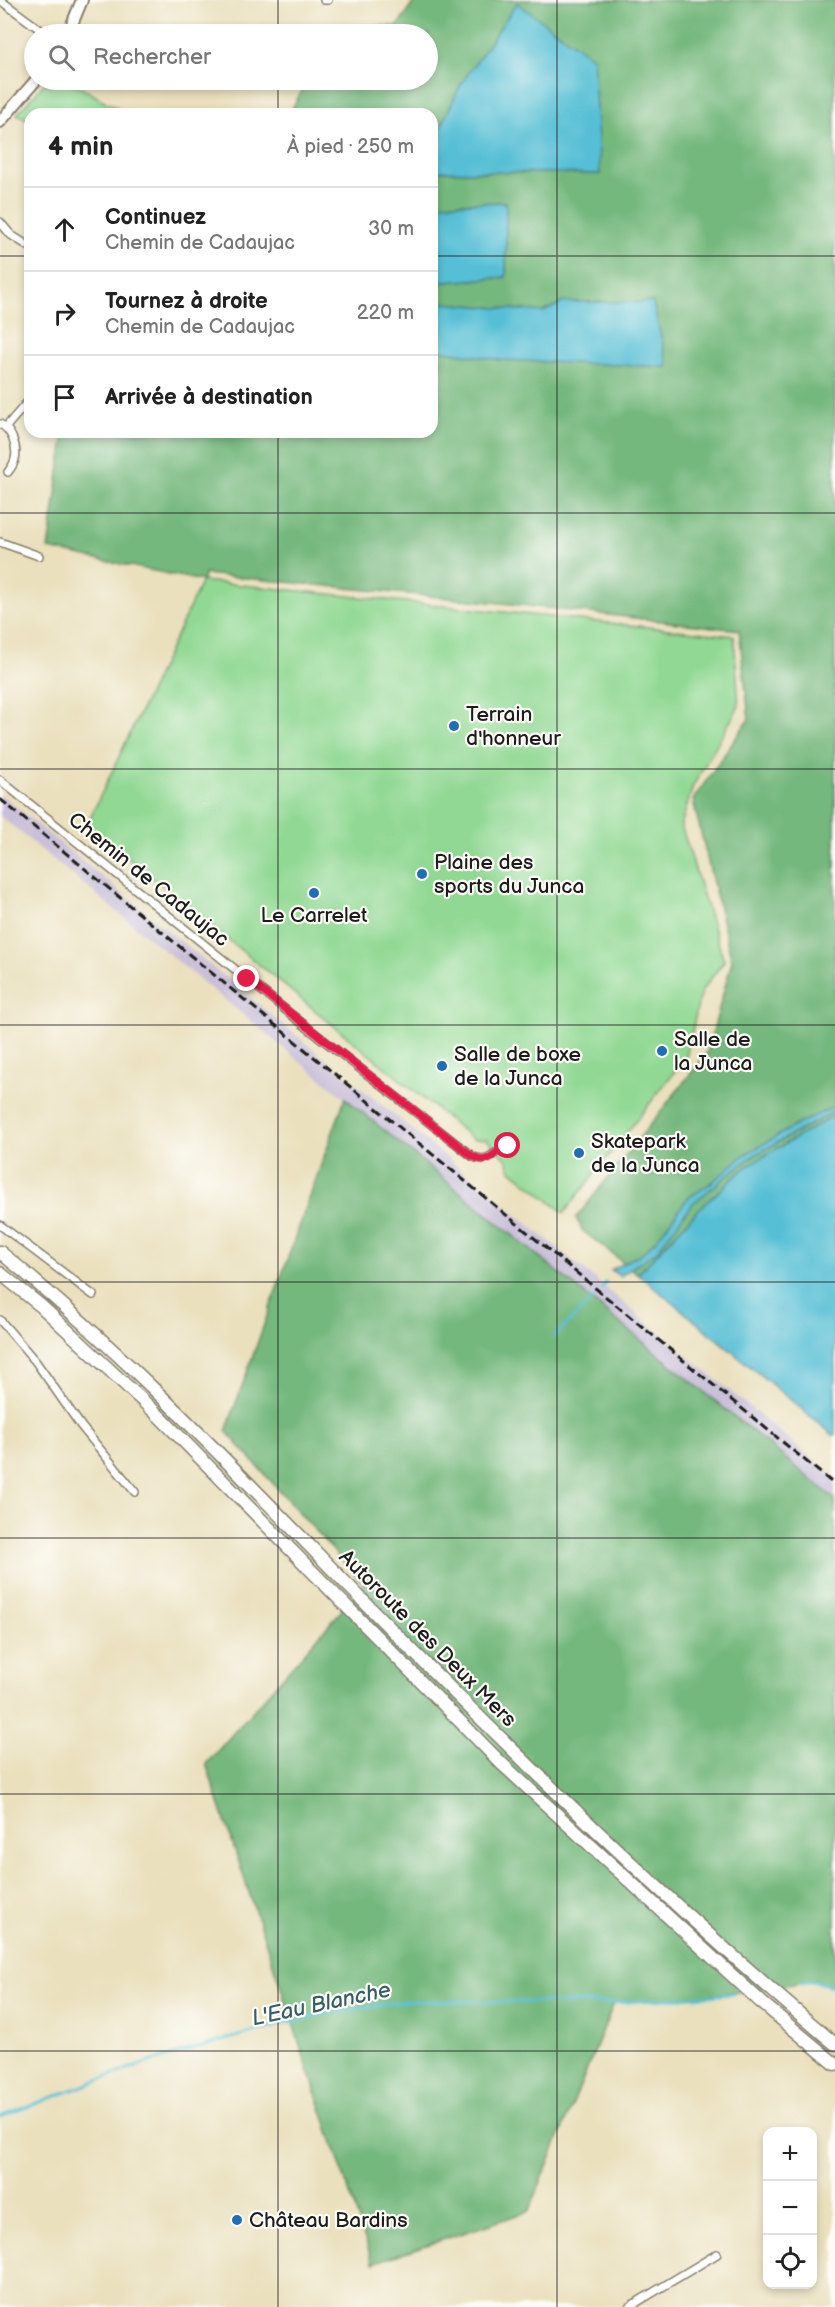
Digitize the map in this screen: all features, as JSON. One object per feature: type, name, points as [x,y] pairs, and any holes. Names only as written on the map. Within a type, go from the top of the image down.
[{"type":"highway","name":"Autoroute des Deux Mers","points":[[0,1252],[49,1292],[168,1403],[512,1751],[770,1990],[835,2044]]},
{"type":"highway","name":"Autoroute des Deux Mers","points":[[0,1274],[41,1306],[158,1415],[510,1771],[752,1994],[835,2064]]},
{"type":"main road","points":[[72,24],[82,0]]},
{"type":"main road","points":[[0,122],[27,90]]},
{"type":"street","points":[[0,0],[32,24]]},
{"type":"street","points":[[0,222],[11,235],[24,243]]},
{"type":"street","points":[[8,472],[14,463],[16,453],[11,436],[3,426],[24,405]]},
{"type":"street","points":[[0,542],[39,556]]},
{"type":"street","name":"Chemin de Cadaujac","points":[[0,780],[273,1000],[472,1156],[479,1159],[488,1158],[495,1155],[501,1148],[508,1146]]},
{"type":"street","points":[[0,1225],[93,1295]]},
{"type":"street","points":[[0,1320],[36,1362],[81,1426],[135,1492]]},
{"type":"street","points":[[629,2307],[717,2254]]},
{"type":"shaded area","points":[[0,794],[555,1246],[835,1478],[835,1499],[0,816]]},
{"type":"green space","points":[[415,0],[835,0],[835,1115],[747,1166],[699,1209],[638,1274],[583,1231],[576,1218],[707,1053],[732,961],[693,800],[749,719],[739,630],[522,605],[205,574],[202,581],[48,549],[64,438],[438,438],[438,350],[501,360],[564,302],[543,312],[438,303],[438,283],[506,277],[506,202],[438,204],[438,171],[600,174],[461,84],[438,133],[438,108],[292,108],[302,90],[438,90],[438,24],[399,24]]},
{"type":"green space","points":[[39,90],[85,90],[117,108],[24,108],[24,118],[17,114]]},
{"type":"green space","name":"Plaine des sports du Junca","points":[[202,581],[734,636],[739,706],[693,786],[681,825],[724,961],[701,992],[686,1057],[564,1213],[512,1171],[508,1161],[486,1139],[473,1139],[215,929],[207,919],[192,910],[100,836],[90,839],[83,833]]},
{"type":"green space","points":[[345,1098],[835,1499],[835,1987],[814,1981],[717,1995],[614,2003],[529,2211],[373,2263],[206,1764],[364,1585],[226,1431]]},
{"type":"water","points":[[517,3],[593,58],[600,174],[438,171],[438,133],[461,84]]},
{"type":"water","points":[[506,202],[506,277],[438,283],[438,204]]},
{"type":"water","points":[[564,302],[653,302],[668,367],[501,360],[438,350],[438,303],[543,312]]},
{"type":"water","points":[[835,1106],[835,1111],[750,1158],[692,1204],[657,1251],[620,1276],[611,1270],[642,1253],[656,1240],[688,1198],[711,1183],[744,1155]]},
{"type":"water","points":[[835,1115],[835,1435],[833,1435],[638,1274],[699,1209],[747,1166]]},
{"type":"waterway","name":"L'Eau Blanche","points":[[602,1288],[606,1282]]},
{"type":"waterway","name":"L'Eau Blanche","points":[[554,1337],[594,1298]]},
{"type":"waterway","name":"L'Eau Blanche","points":[[801,1983],[814,1981],[835,1987]]},
{"type":"waterway","name":"L'Eau Blanche","points":[[0,2117],[136,2066],[320,2015],[405,2001],[614,2003],[734,1994]]},
{"type":"railway","points":[[0,799],[835,1485]]},
{"type":"place","name":"Terrain d'honneur","points":[[454,726]]},
{"type":"place","name":"Plaine des sports du Junca","points":[[422,874]]},
{"type":"place","name":"Le Carrelet","points":[[314,893]]},
{"type":"place","name":"Salle de la Junca","points":[[662,1051]]},
{"type":"place","name":"Salle de boxe de la Junca","points":[[442,1066]]},
{"type":"place","name":"Skatepark de la Junca","points":[[579,1153]]},
{"type":"place","name":"Château Bardins","points":[[237,2220]]},
{"type":"route","points":[[247,979],[472,1156],[479,1159],[488,1158],[495,1155],[501,1148],[508,1146]]}]
